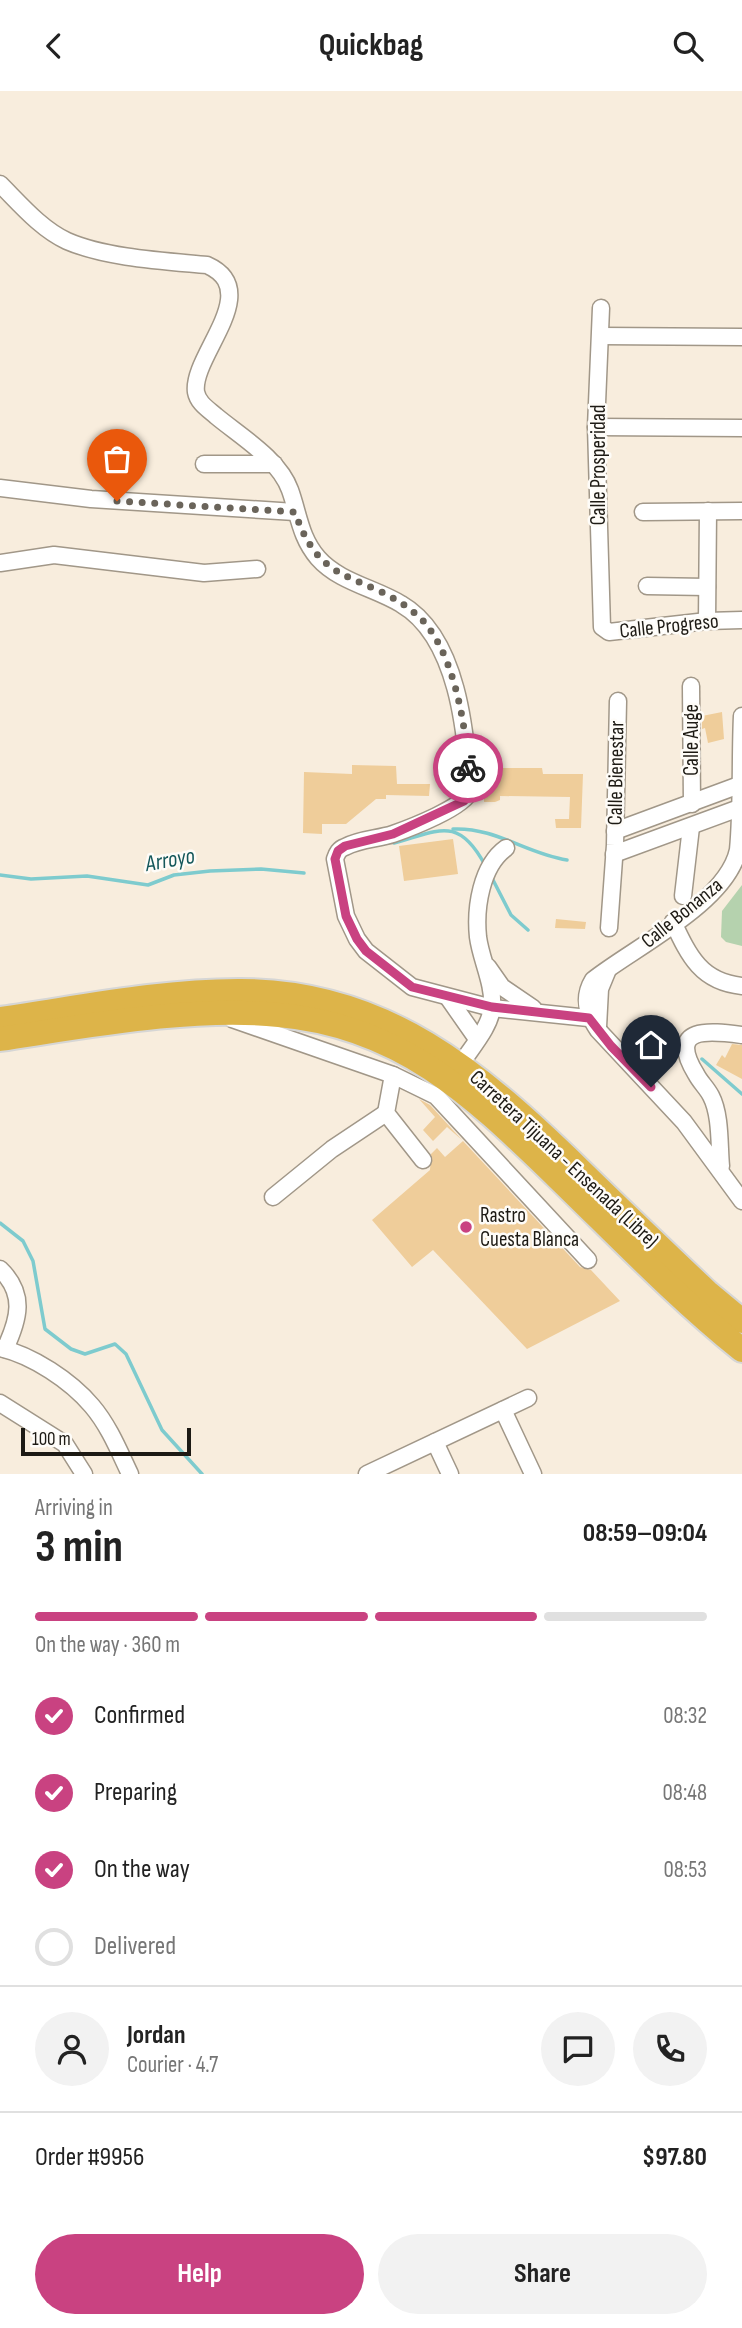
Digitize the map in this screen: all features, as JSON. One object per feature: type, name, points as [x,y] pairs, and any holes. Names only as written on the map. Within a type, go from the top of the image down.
[{"type":"highway","name":"Carretera Tijuana - Ensenada (Libre)","points":[[0,1019],[211,992],[267,993],[330,1001],[365,1012],[429,1043],[461,1064],[523,1116],[707,1292],[742,1321]]},
{"type":"highway","name":"Carretera Tijuana - Ensenada (Libre)","points":[[0,1039],[194,1014],[279,1014],[319,1022],[375,1039],[440,1072],[489,1111],[651,1269],[742,1350]]},
{"type":"highway","points":[[707,1292],[742,1310]]},
{"type":"street","points":[[0,184],[32,216],[67,241],[121,254],[207,265],[219,270],[227,281],[229,297],[215,343],[196,383],[196,394],[201,403],[274,464],[290,489],[304,540],[319,560],[337,574],[402,604],[418,616],[436,643],[456,687],[466,724],[468,797],[454,807],[393,834],[345,846],[338,851],[335,859],[346,916],[366,951],[412,987],[449,999],[595,1022],[684,1122],[742,1201]]},
{"type":"street","name":"Calle Prosperidad","points":[[600,623],[596,427],[601,308]]},
{"type":"street","points":[[601,336],[742,338]]},
{"type":"street","points":[[596,427],[742,428]]},
{"type":"street","points":[[204,464],[274,464]]},
{"type":"street","points":[[0,488],[91,499],[295,512]]},
{"type":"street","points":[[707,621],[708,511]]},
{"type":"street","points":[[643,512],[742,511]]},
{"type":"street","points":[[0,563],[54,555],[204,573],[257,569]]},
{"type":"street","points":[[647,586],[707,587]]},
{"type":"street","name":"Calle Progreso","points":[[600,623],[609,632],[707,621],[742,620]]},
{"type":"street","name":"Calle Auge","points":[[691,687],[692,799]]},
{"type":"street","name":"Calle Bienestar","points":[[609,928],[615,843],[618,701]]},
{"type":"street","name":"Calle Bonanza","points":[[595,1022],[593,981],[715,892],[726,878],[738,851],[742,716]]},
{"type":"street","points":[[615,843],[692,799],[741,785]]},
{"type":"street","points":[[615,843],[691,827],[741,808]]},
{"type":"street","points":[[682,896],[691,827]]},
{"type":"street","points":[[461,1064],[477,1039],[492,1007],[478,939],[478,916],[486,870],[506,848]]},
{"type":"street","points":[[673,922],[690,958],[698,968],[714,980],[742,986]]},
{"type":"street","points":[[484,959],[502,986],[538,1011]]},
{"type":"street","points":[[449,999],[477,1039]]},
{"type":"street","points":[[219,1014],[393,1075],[436,1096],[588,1260]]},
{"type":"street","points":[[721,1169],[714,1106],[690,1062],[688,1044],[691,1037],[698,1032],[742,1035]]},
{"type":"street","points":[[273,1197],[332,1149],[386,1113],[393,1075]]},
{"type":"street","points":[[386,1113],[423,1160]]},
{"type":"street","points":[[0,1269],[15,1287],[18,1303],[15,1323],[6,1345],[47,1370],[92,1406],[130,1474]]},
{"type":"street","points":[[367,1474],[528,1398]]},
{"type":"street","points":[[0,1403],[65,1444],[84,1474]]},
{"type":"street","points":[[503,1410],[533,1474]]},
{"type":"street","points":[[435,1442],[450,1474]]},
{"type":"green space","points":[[742,885],[742,946],[726,942],[721,937],[722,911]]},
{"type":"building","points":[[722,712],[724,739],[708,743],[705,728],[702,729],[702,716]]},
{"type":"building","points":[[352,765],[396,766],[397,784],[430,784],[429,796],[386,795],[386,799],[376,799],[346,824],[322,824],[322,834],[303,833],[304,772],[352,774]]},
{"type":"building","points":[[484,768],[542,768],[543,774],[583,774],[581,828],[556,828],[555,819],[569,819],[570,797],[500,796],[500,800],[495,802],[484,802]]},
{"type":"building","points":[[453,839],[458,874],[404,881],[399,846]]},
{"type":"building","points":[[556,919],[586,922],[585,929],[555,928]]},
{"type":"building","points":[[648,1039],[670,1053],[663,1063],[644,1046]]},
{"type":"building","points":[[732,1044],[742,1045],[742,1079],[716,1065],[722,1055],[725,1058]]},
{"type":"building","points":[[419,1099],[430,1105],[462,1140],[447,1127],[433,1141],[423,1130],[435,1117]]},
{"type":"building","name":"Rastro Cuesta Blanca","points":[[463,1141],[580,1267],[591,1270],[620,1301],[527,1349],[433,1250],[412,1267],[372,1220],[430,1170],[431,1154],[437,1148],[445,1157]]},
{"type":"waterway","points":[[453,829],[483,832],[567,860]]},
{"type":"waterway","name":"Arroyo","points":[[394,843],[435,832],[456,833],[466,839],[485,865]]},
{"type":"waterway","name":"Arroyo","points":[[0,875],[31,879],[87,876],[148,885],[174,875],[210,871],[261,869],[304,873]]},
{"type":"waterway","name":"Arroyo","points":[[492,878],[511,915],[528,930]]},
{"type":"waterway","name":"Arroyo","points":[[702,1059],[742,1094]]},
{"type":"waterway","points":[[0,1223],[23,1241],[33,1261],[45,1329],[71,1349],[85,1354],[115,1344],[126,1354],[162,1430],[202,1474]]},
{"type":"way so far","points":[[117,501],[295,512],[304,540],[319,560],[337,574],[402,604],[428,627],[456,687],[466,724],[468,768]]},
{"type":"place","name":"Rastro Cuesta Blanca","points":[[466,1227]]},
{"type":"route","points":[[468,768],[470,791],[464,801],[393,834],[345,846],[338,851],[335,859],[346,916],[357,939],[366,951],[421,992],[492,1007],[589,1018],[611,1046],[651,1087]]}]
